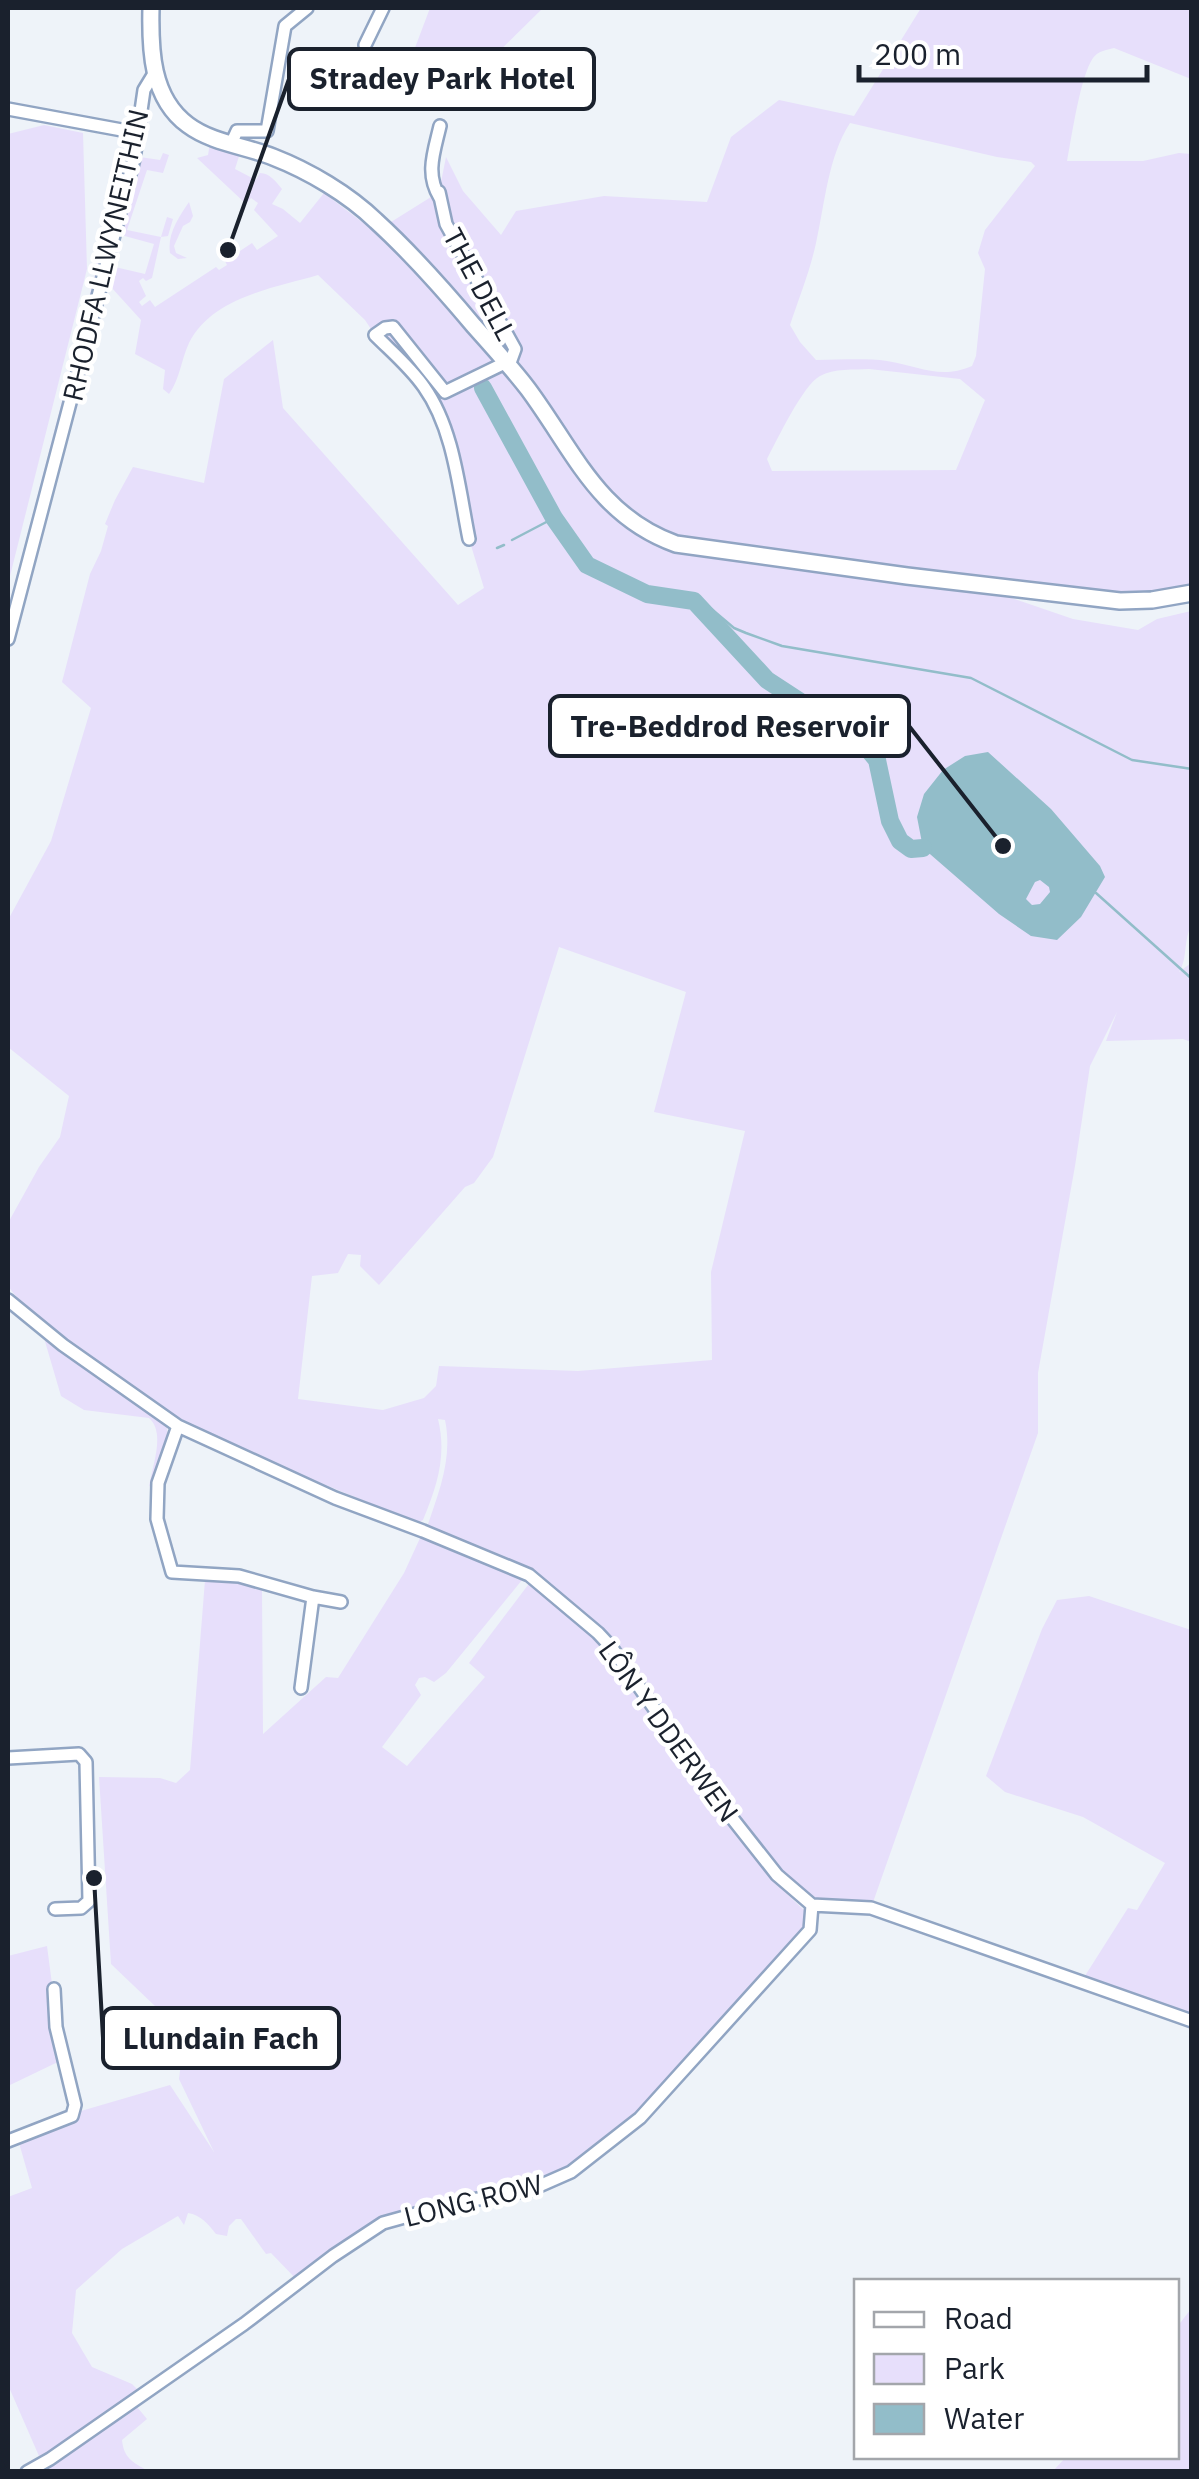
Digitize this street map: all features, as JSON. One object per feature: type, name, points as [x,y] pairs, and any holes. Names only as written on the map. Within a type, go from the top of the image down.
[{"type":"main road","points":[[151,8],[155,72],[165,98],[188,126],[274,157],[344,196],[371,216],[506,362],[590,482],[614,508],[652,535],[676,544],[1120,601],[1192,593]]},
{"type":"street","points":[[231,144],[237,131],[267,130],[285,26],[307,8]]},
{"type":"street","points":[[365,46],[383,8]]},
{"type":"street","name":"RHODFA LLWYNEITHIN","points":[[8,639],[134,159],[144,90],[155,72]]},
{"type":"street","points":[[8,109],[138,133]]},
{"type":"street","name":"THE DELL","points":[[440,126],[430,172],[434,188],[440,196],[446,224],[515,350],[512,360],[506,362]]},
{"type":"street","points":[[469,539],[450,447],[438,410],[412,372],[375,335],[393,327],[444,392],[506,362]]},
{"type":"street","name":"LÔN Y DDERWEN","points":[[8,1300],[63,1345],[178,1426],[335,1498],[536,1580],[612,1648],[720,1804],[777,1876],[812,1905]]},
{"type":"street","points":[[178,1426],[158,1483],[158,1519],[172,1572],[239,1576],[341,1602]]},
{"type":"street","points":[[301,1688],[314,1597]]},
{"type":"street","points":[[8,1758],[79,1754],[86,1762],[89,1901],[81,1908],[55,1909]]},
{"type":"street","points":[[812,1905],[871,1908],[1192,2021]]},
{"type":"street","name":"LONG ROW","points":[[27,2472],[147,2392],[383,2223],[455,2202],[530,2190],[571,2172],[640,2118],[691,2062],[810,1930],[812,1905]]},
{"type":"street","points":[[8,2141],[72,2116],[75,2105],[56,2027],[54,1989]]},
{"type":"green space","points":[[430,8],[543,8],[479,71],[467,91],[407,69]]},
{"type":"green space","points":[[921,8],[1191,8],[1191,79],[1114,48],[1097,54],[1084,79],[1067,161],[1143,161],[1191,154],[1191,589],[1152,600],[676,544],[618,513],[633,531],[669,548],[994,592],[1073,619],[1138,630],[1157,619],[1191,611],[1192,924],[1179,972],[1191,963],[1191,1042],[1106,1041],[1117,1012],[1090,1066],[1038,1373],[1038,1433],[871,1908],[812,1899],[785,1874],[663,1717],[615,1642],[567,1599],[538,1576],[427,1527],[446,1461],[445,1420],[438,1419],[441,1458],[436,1483],[423,1520],[418,1523],[182,1422],[66,1342],[8,1286],[8,1223],[60,1137],[69,1096],[8,1047],[8,920],[51,841],[91,708],[62,682],[90,574],[108,526],[105,524],[133,467],[204,483],[224,379],[273,340],[283,408],[458,605],[484,588],[453,463],[432,400],[365,320],[318,275],[264,290],[228,305],[199,327],[169,394],[163,389],[165,370],[135,354],[141,320],[111,287],[115,267],[145,274],[154,244],[121,235],[140,157],[160,160],[163,153],[169,155],[163,173],[147,170],[127,230],[161,237],[152,278],[139,281],[146,296],[139,302],[142,306],[150,300],[155,307],[216,267],[219,270],[227,265],[225,261],[252,243],[257,250],[278,236],[254,210],[258,203],[251,198],[246,204],[197,158],[208,155],[210,143],[240,153],[235,169],[256,180],[260,173],[272,178],[282,189],[272,204],[300,223],[324,193],[375,232],[439,192],[446,157],[463,191],[501,235],[516,211],[604,196],[707,202],[731,137],[779,100],[854,116]],"holes":[[[850,123],[1035,166],[985,230],[978,253],[985,269],[972,366],[939,372],[879,360],[816,360],[790,325],[814,253],[832,165]],[[844,370],[960,379],[985,400],[956,470],[772,471],[767,459],[806,390],[820,376]],[[559,947],[686,992],[654,1112],[745,1131],[711,1272],[712,1360],[578,1371],[439,1366],[436,1386],[424,1398],[383,1410],[298,1399],[312,1276],[338,1273],[348,1254],[361,1255],[360,1266],[379,1285],[465,1187],[474,1183],[493,1157]]]},
{"type":"green space","points":[[44,125],[83,133],[87,269],[8,584],[8,134]]},
{"type":"green space","points":[[189,202],[193,216],[183,226],[174,246],[176,253],[187,258],[178,259],[170,253],[170,239]]},
{"type":"green space","points":[[167,217],[173,219],[168,236],[161,237]]},
{"type":"green space","points":[[100,240],[107,241],[8,623],[8,610],[95,274]]},
{"type":"green space","points":[[44,1338],[166,1422],[163,1456],[149,1487],[157,1441],[154,1424],[149,1418],[84,1410],[61,1396]]},
{"type":"green space","points":[[421,1536],[522,1580],[446,1673],[434,1682],[419,1678],[415,1685],[421,1695],[382,1747],[407,1766],[485,1677],[469,1663],[531,1581],[609,1652],[772,1880],[806,1912],[806,1928],[640,2118],[571,2172],[530,2190],[383,2223],[299,2282],[271,2253],[266,2254],[241,2219],[229,2226],[227,2236],[216,2234],[207,2223],[188,2213],[184,2225],[178,2216],[122,2249],[76,2290],[72,2333],[92,2367],[138,2390],[128,2396],[147,2419],[122,2440],[127,2456],[148,2471],[41,2471],[46,2469],[49,2459],[45,2453],[39,2456],[8,2385],[8,2197],[32,2188],[19,2143],[76,2120],[81,2111],[170,2085],[214,2152],[179,2079],[184,2038],[111,1964],[99,1777],[160,1778],[176,1783],[190,1770],[205,1580],[233,1581],[262,1590],[263,1734],[326,1677],[338,1678],[404,1573]]},
{"type":"green space","points":[[1089,1596],[1191,1630],[1191,2018],[1083,1979],[1128,1908],[1137,1910],[1165,1863],[1083,1817],[1005,1792],[986,1776],[1042,1629],[1057,1600]]},
{"type":"green space","points":[[47,1946],[62,2060],[8,2086],[8,1956]]},
{"type":"green space","points":[[1191,2309],[1191,2471],[1053,2471],[1064,2459],[1179,2459],[1179,2324]]},
{"type":"water","points":[[988,752],[1051,809],[1100,866],[1105,877],[1081,917],[1057,940],[1031,936],[999,914],[923,848],[917,817],[924,794],[943,770],[965,756]],"holes":[[[1040,880],[1050,892],[1040,904],[1032,905],[1026,899],[1035,882]]]},
{"type":"waterway","points":[[483,388],[554,518],[587,565],[647,594],[694,601],[767,680],[862,742],[877,760],[890,821],[900,841],[911,849],[923,848]]},
{"type":"waterway","points":[[512,540],[554,518]]},
{"type":"waterway","points":[[497,548],[504,545]]},
{"type":"waterway","points":[[702,601],[734,628],[782,646],[971,678],[1132,760],[1192,769]]},
{"type":"waterway","points":[[1096,893],[1192,979]]},
{"type":"place","name":"Stradey Park Hotel","points":[[228,250]]},
{"type":"place","name":"Tre-Beddrod Reservoir","points":[[1003,846]]},
{"type":"place","name":"Llundain Fach","points":[[94,1878]]}]
